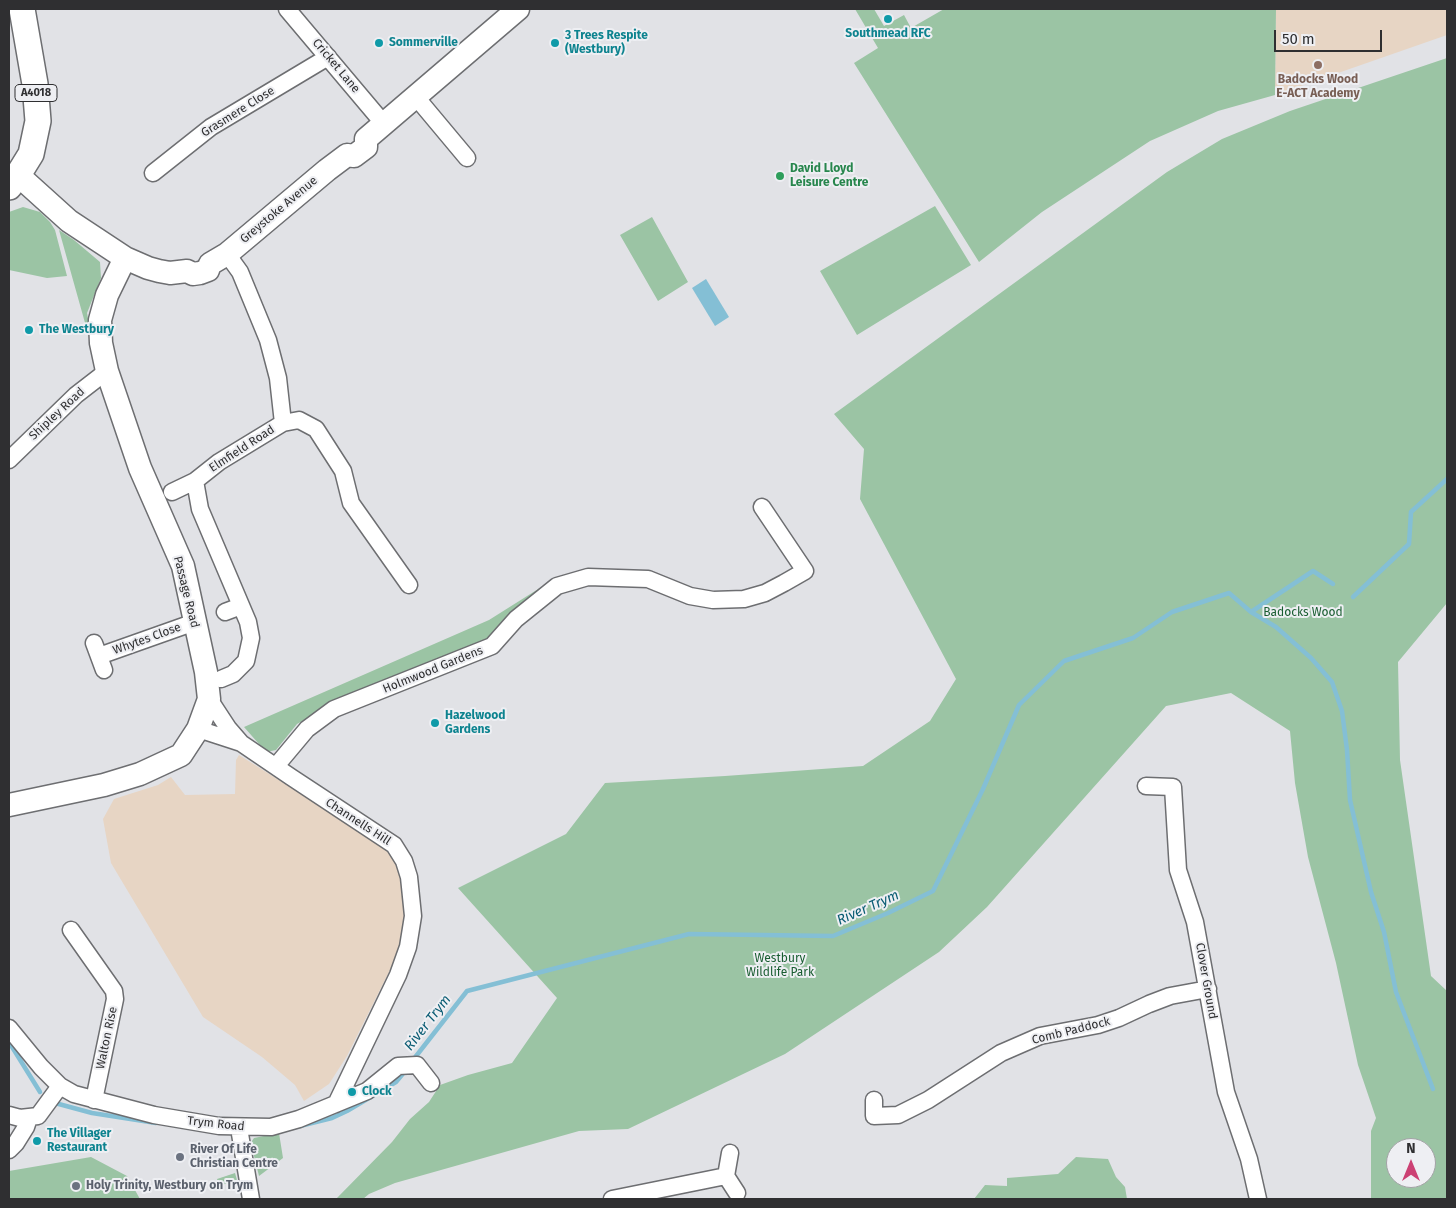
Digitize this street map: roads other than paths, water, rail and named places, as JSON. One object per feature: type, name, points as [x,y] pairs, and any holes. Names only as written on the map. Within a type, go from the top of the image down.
[{"type":"main road","name":"A4018","points":[[14,181],[31,154],[38,121],[22,9]]},
{"type":"street","name":"Cricket Lane","points":[[287,9],[384,124]]},
{"type":"street","name":"Greystoke Avenue","points":[[14,181],[69,221],[125,258],[159,271],[200,273],[208,270],[347,155],[348,148],[360,138],[366,139],[518,9]]},
{"type":"street","name":"Grasmere Close","points":[[153,173],[211,127],[328,57]]},
{"type":"street","points":[[416,97],[467,158]]},
{"type":"street","name":"Passage Road","points":[[9,805],[104,785],[140,774],[180,755],[198,729],[209,699],[206,672],[183,566],[140,468],[106,371],[101,343],[100,320],[106,295],[125,258]]},
{"type":"street","points":[[219,259],[240,272],[268,340],[278,378],[283,422]]},
{"type":"street","name":"Shipley Road","points":[[9,460],[76,395],[106,371]]},
{"type":"street","name":"Elmfield Road","points":[[172,492],[195,481],[219,462],[283,422],[299,420],[316,429],[343,471],[351,504],[409,585]]},
{"type":"street","points":[[195,481],[204,522],[248,622],[251,638],[248,653],[240,669],[221,679]]},
{"type":"street","name":"Holmwood Gardens","points":[[276,766],[307,729],[334,709],[492,646],[516,619],[557,586],[588,577],[648,579],[690,596],[713,600],[744,599],[765,593],[784,584],[805,570],[762,507]]},
{"type":"street","points":[[225,612],[241,606]]},
{"type":"street","name":"Whytes Close","points":[[99,656],[195,622]]},
{"type":"street","name":"Channells Hill","points":[[209,699],[228,728],[241,743]]},
{"type":"street","name":"Channells Hill","points":[[198,729],[241,743],[394,845],[404,861],[409,878],[413,916],[408,947],[398,975],[336,1104]]},
{"type":"street","name":"Clover Ground","points":[[1146,786],[1173,787],[1178,870],[1194,922],[1226,1092],[1249,1159],[1258,1199]]},
{"type":"street","name":"Walton Rise","points":[[71,930],[114,991],[115,999],[94,1100]]},
{"type":"street","name":"Comb Paddock","points":[[874,1100],[874,1116],[898,1116],[928,1100],[1001,1053],[1040,1036],[1098,1025],[1170,996],[1208,989]]},
{"type":"street","name":"Trym Road","points":[[9,1028],[41,1067],[60,1086],[74,1094],[154,1115],[202,1124],[238,1128],[271,1127],[299,1119],[367,1090],[398,1066],[417,1065],[431,1083]]},
{"type":"street","points":[[9,1115],[20,1118],[38,1116],[60,1086]]},
{"type":"street","points":[[9,1150],[26,1127],[29,1118]]},
{"type":"street","points":[[238,1128],[251,1199]]},
{"type":"street","points":[[730,1153],[726,1176],[737,1193]]},
{"type":"street","points":[[612,1199],[726,1176]]},
{"type":"water","points":[[706,279],[729,317],[715,326],[692,288]]},
{"type":"waterway","name":"River Trym","points":[[1353,597],[1409,544],[1411,512],[1447,479]]},
{"type":"waterway","name":"River Trym","points":[[413,1060],[467,991],[689,934],[833,936],[888,913],[933,891],[983,789],[1019,705],[1064,661],[1133,638],[1172,612],[1229,593],[1251,612],[1313,571],[1333,584]]},
{"type":"waterway","points":[[1251,612],[1276,627],[1311,658],[1332,682],[1342,711],[1350,800],[1371,892],[1384,932],[1396,992],[1433,1089]]},
{"type":"waterway","name":"River Trym","points":[[9,1042],[40,1092]]},
{"type":"waterway","name":"River Trym","points":[[300,1126],[332,1118],[347,1111],[396,1082],[406,1070]]},
{"type":"waterway","name":"River Trym","points":[[55,1103],[92,1113],[156,1123]]},
{"type":"place","name":"Southmead RFC","points":[[888,19]]},
{"type":"place","name":"Sommerville","points":[[379,43]]},
{"type":"place","name":"3 Trees Respite (Westbury)","points":[[555,43]]},
{"type":"place","name":"Badocks Wood E-ACT Academy","points":[[1318,65]]},
{"type":"place","name":"David Lloyd Leisure Centre","points":[[780,176]]},
{"type":"place","name":"The Westbury","points":[[29,330]]},
{"type":"place","name":"Hazelwood Gardens","points":[[435,723]]},
{"type":"place","name":"Clock","points":[[352,1092]]},
{"type":"place","name":"The Villager Restaurant","points":[[37,1141]]},
{"type":"place","name":"River Of Life Christian Centre","points":[[180,1157]]},
{"type":"place","name":"Holy Trinity, Westbury on Trym","points":[[76,1186]]},
{"type":"park label","name":"Badocks Wood","points":[[1303,613]]},
{"type":"park label","name":"Westbury Wildlife Park","points":[[780,966]]}]
